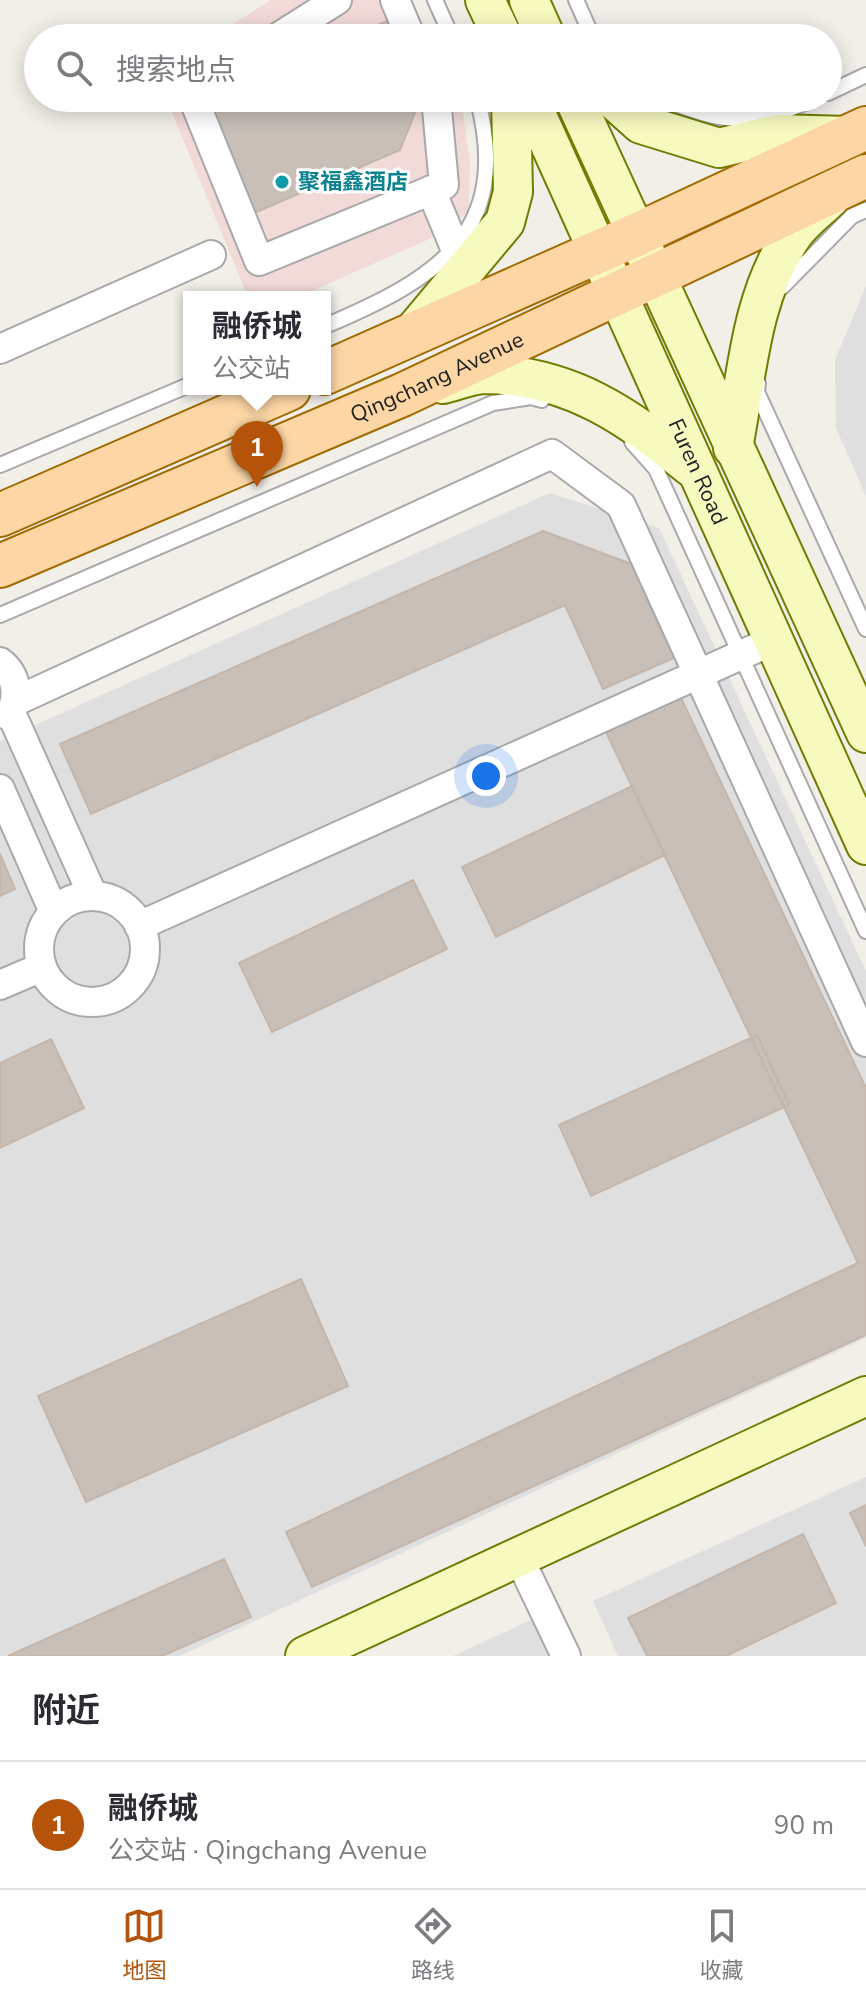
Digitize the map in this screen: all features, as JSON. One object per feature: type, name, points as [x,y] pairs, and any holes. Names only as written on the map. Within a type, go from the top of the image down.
[{"type":"main road","points":[[485,0],[496,24]]},
{"type":"main road","points":[[529,0],[540,24]]},
{"type":"main road","points":[[409,337],[505,222],[513,192],[511,112]]},
{"type":"main road","name":"Furen Road","points":[[535,112],[696,472],[757,648],[866,845]]},
{"type":"main road","name":"Furen Road","points":[[580,112],[866,733]]},
{"type":"main road","points":[[628,112],[641,124],[719,148],[777,134],[857,132]]},
{"type":"main road","points":[[331,370],[636,235],[857,132]]},
{"type":"main road","points":[[733,448],[752,336],[768,281],[793,234],[858,191]]},
{"type":"main road","name":"Qingchang Avenue","points":[[0,566],[402,395],[615,293],[858,191]]},
{"type":"main road","points":[[402,395],[483,374],[543,381],[610,406],[696,472]]},
{"type":"main road","points":[[0,515],[275,395]]},
{"type":"main road","points":[[341,1656],[866,1396]]},
{"type":"main road","points":[[305,1656],[866,1420]]},
{"type":"street","points":[[299,24],[337,0]]},
{"type":"street","points":[[395,0],[405,24]]},
{"type":"street","points":[[199,112],[259,261],[444,185],[437,112]]},
{"type":"street","points":[[431,190],[455,248]]},
{"type":"street","points":[[0,349],[211,255]]},
{"type":"street","points":[[9,713],[552,454],[621,505],[866,1042]]},
{"type":"street","points":[[139,926],[757,648]]},
{"type":"street","points":[[0,662],[12,675],[9,713],[93,896]]},
{"type":"street","points":[[0,789],[54,912]]},
{"type":"street","points":[[93,896],[124,907],[139,926],[145,951],[142,967],[134,982],[106,1001],[71,999],[56,989],[42,967],[39,938],[54,912],[75,899],[93,896]]},
{"type":"street","points":[[0,985],[42,967]]},
{"type":"street","points":[[523,1564],[566,1656]]},
{"type":"lane","points":[[435,0],[446,24]]},
{"type":"lane","points":[[576,0],[587,24]]},
{"type":"lane","points":[[842,86],[866,75]]},
{"type":"lane","points":[[331,323],[389,299],[437,268],[468,232],[480,196],[486,155],[479,112]]},
{"type":"lane","points":[[697,112],[739,122],[784,112]]},
{"type":"lane","points":[[858,191],[852,216],[783,285],[759,339],[757,392],[866,629]]},
{"type":"lane","points":[[0,465],[183,388]]},
{"type":"lane","points":[[0,615],[493,403],[531,397],[568,408],[626,435],[656,469],[757,648],[866,931]]},
{"type":"shaded area","points":[[271,0],[412,0],[423,24],[233,24]]},
{"type":"shaded area","points":[[172,112],[462,112],[470,162],[469,212],[427,240],[312,291],[246,291]]},
{"type":"shaded area","points":[[866,286],[866,496],[836,428],[835,360]]},
{"type":"shaded area","points":[[550,493],[659,528],[866,971],[866,1338],[179,1656],[0,1656],[0,741]]},
{"type":"shaded area","points":[[866,1477],[866,1656],[618,1656],[593,1601]]},
{"type":"shaded area","points":[[546,1613],[567,1656],[453,1656]]},
{"type":"building","name":"聚福鑫酒店","points":[[212,112],[415,112],[400,150],[252,214]]},
{"type":"building","points":[[543,531],[632,564],[674,658],[603,689],[565,605],[91,814],[60,744]]},
{"type":"building","points":[[681,698],[866,1088],[866,1335],[312,1587],[286,1532],[858,1263],[606,732]]},
{"type":"building","points":[[632,786],[665,855],[496,937],[462,867]]},
{"type":"building","points":[[0,854],[15,889],[0,896]]},
{"type":"building","points":[[413,880],[447,949],[272,1032],[239,963]]},
{"type":"building","points":[[757,1035],[789,1105],[591,1196],[559,1125]]},
{"type":"building","points":[[51,1039],[84,1108],[0,1148],[0,1063]]},
{"type":"building","points":[[301,1279],[348,1386],[86,1502],[38,1396]]},
{"type":"building","points":[[866,1505],[866,1546],[850,1513]]},
{"type":"building","points":[[803,1534],[836,1603],[726,1656],[647,1656],[628,1618]]},
{"type":"building","points":[[224,1559],[251,1617],[162,1656],[8,1656]]},
{"type":"place","name":"聚福鑫酒店","points":[[282,182]]},
{"type":"place","name":"融侨城","points":[[257,487]]}]
